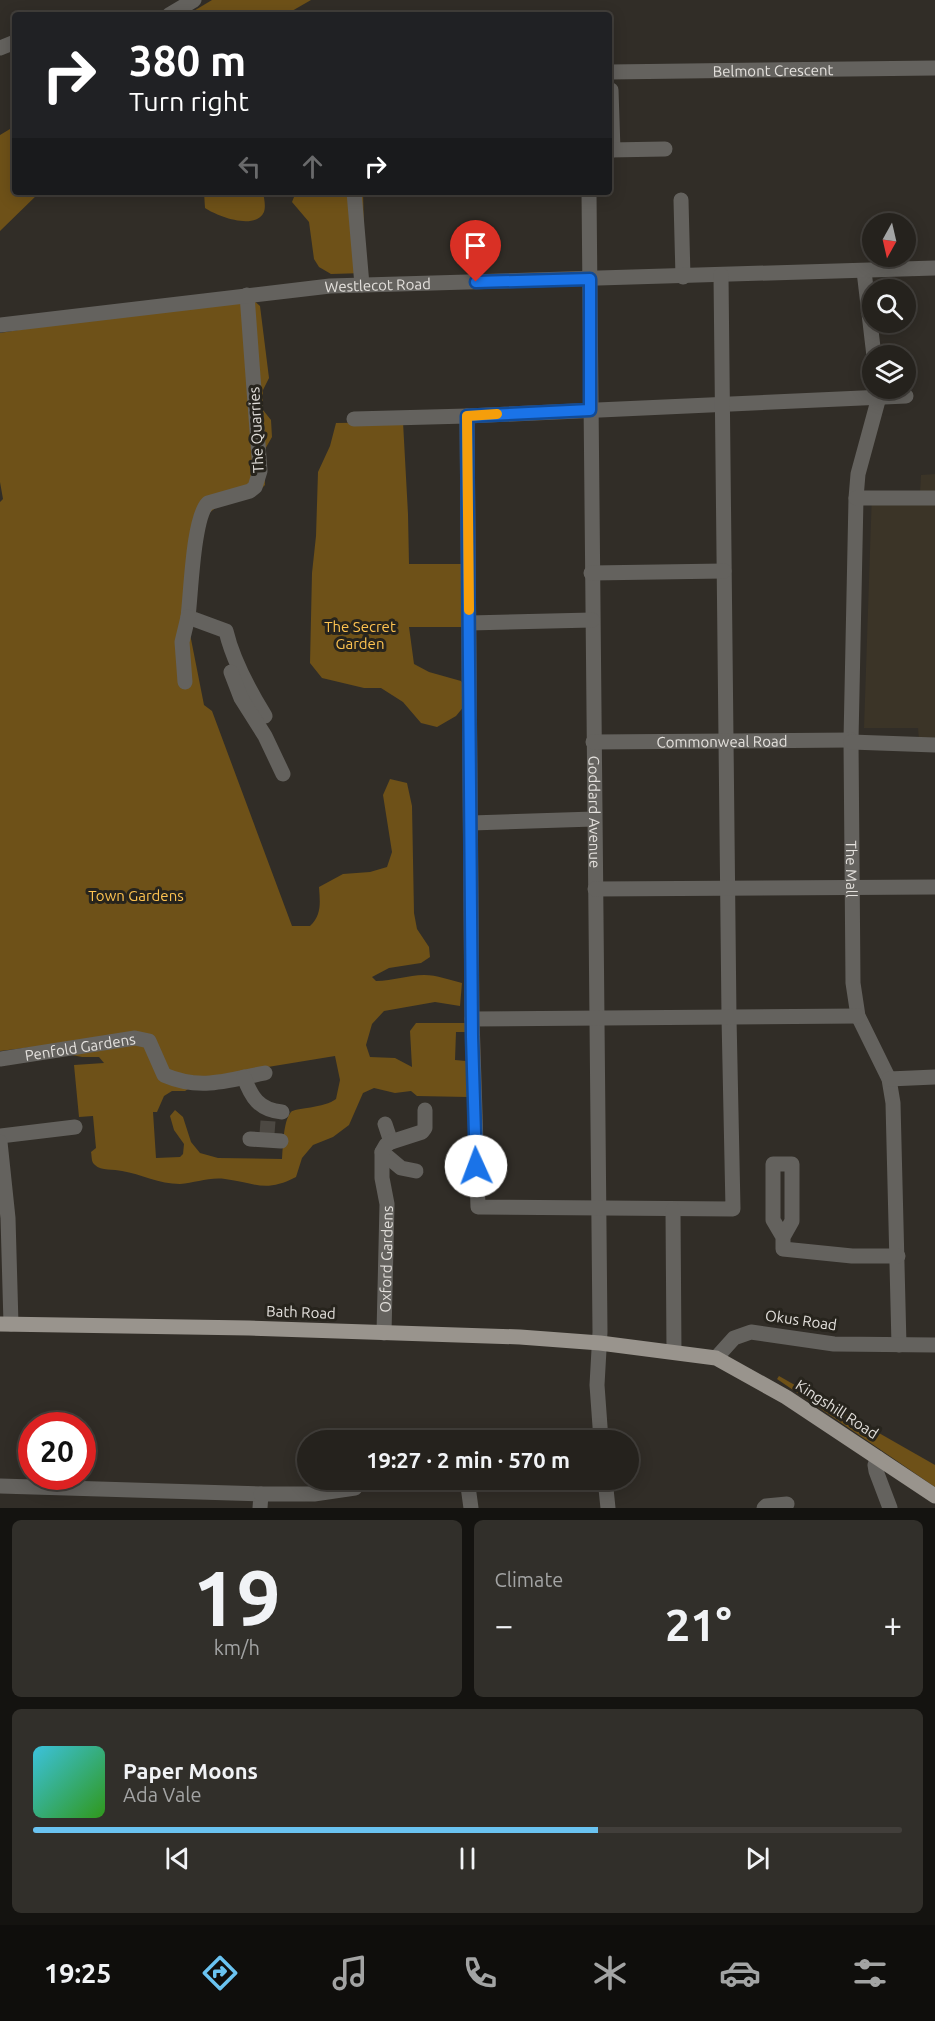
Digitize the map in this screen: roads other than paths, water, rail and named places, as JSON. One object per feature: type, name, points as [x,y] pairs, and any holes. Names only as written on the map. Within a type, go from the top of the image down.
[{"type":"main road","name":"Bath Road","points":[[5,1324],[520,1337],[600,1343]]},
{"type":"main road","points":[[600,1343],[716,1358]]},
{"type":"main road","name":"Kingshill Road","points":[[716,1358],[786,1397],[935,1496]]},
{"type":"street","points":[[175,12],[194,0]]},
{"type":"street","name":"Belmont Crescent","points":[[612,72],[935,68]]},
{"type":"street","points":[[612,150],[665,148]]},
{"type":"street","points":[[354,195],[362,285]]},
{"type":"street","points":[[589,195],[590,279]]},
{"type":"street","points":[[681,200],[683,276]]},
{"type":"street","name":"Westlecot Road","points":[[0,325],[330,286],[935,268]]},
{"type":"street","points":[[864,271],[873,345]]},
{"type":"street","points":[[467,416],[472,1019],[478,1207],[733,1209],[721,275]]},
{"type":"street","name":"Goddard Avenue","points":[[590,279],[600,1343],[597,1385],[600,1430]]},
{"type":"street","name":"The Quarries","points":[[188,617],[197,528],[204,507],[208,503],[250,491],[255,487],[260,471],[247,295]]},
{"type":"street","points":[[354,419],[590,410],[862,394]]},
{"type":"street","name":"The Mall","points":[[877,399],[858,474],[856,498],[851,741],[853,982],[858,1016],[889,1079],[895,1124],[898,1345]]},
{"type":"street","points":[[856,498],[935,498]]},
{"type":"street","points":[[591,573],[724,571]]},
{"type":"street","points":[[184,682],[182,642],[188,617],[226,631],[229,644],[252,696],[265,716]]},
{"type":"street","points":[[469,623],[592,620]]},
{"type":"street","points":[[229,644],[225,653],[227,663],[241,698],[265,736],[283,774]]},
{"type":"street","name":"Commonweal Road","points":[[593,742],[851,741],[935,746]]},
{"type":"street","points":[[471,823],[594,819]]},
{"type":"street","points":[[595,889],[935,886]]},
{"type":"street","points":[[472,1019],[858,1016]]},
{"type":"street","name":"Penfold Gardens","points":[[0,1059],[123,1038],[142,1038],[152,1045],[160,1070],[174,1079],[197,1085],[265,1073]]},
{"type":"street","points":[[244,1077],[253,1098],[261,1106],[272,1126],[250,1139]]},
{"type":"street","points":[[889,1079],[935,1077]]},
{"type":"street","points":[[416,1171],[401,1168],[387,1147],[422,1132],[425,1110]]},
{"type":"street","name":"Oxford Gardens","points":[[384,1333],[387,1204],[382,1178],[387,1147],[385,1124]]},
{"type":"street","points":[[0,1136],[75,1127]]},
{"type":"street","points":[[0,1142],[8,1228],[5,1324]]},
{"type":"street","points":[[673,1210],[674,1352]]},
{"type":"street","points":[[783,1237],[783,1250],[852,1256],[898,1256]]},
{"type":"street","name":"Okus Road","points":[[716,1358],[734,1338],[751,1332],[834,1344],[935,1345]]},
{"type":"street","points":[[878,1458],[875,1465],[876,1471],[890,1508]]},
{"type":"street","points":[[0,1485],[260,1501],[341,1490]]},
{"type":"street","points":[[469,1490],[471,1508]]},
{"type":"street","points":[[606,1490],[608,1508]]},
{"type":"street","points":[[764,1508],[788,1504]]},
{"type":"tunnel","points":[[267,1134],[268,1121]]},
{"type":"park label","name":"The Secret Garden","points":[[360,634]]},
{"type":"park label","name":"Town Gardens","points":[[136,895]]}]
